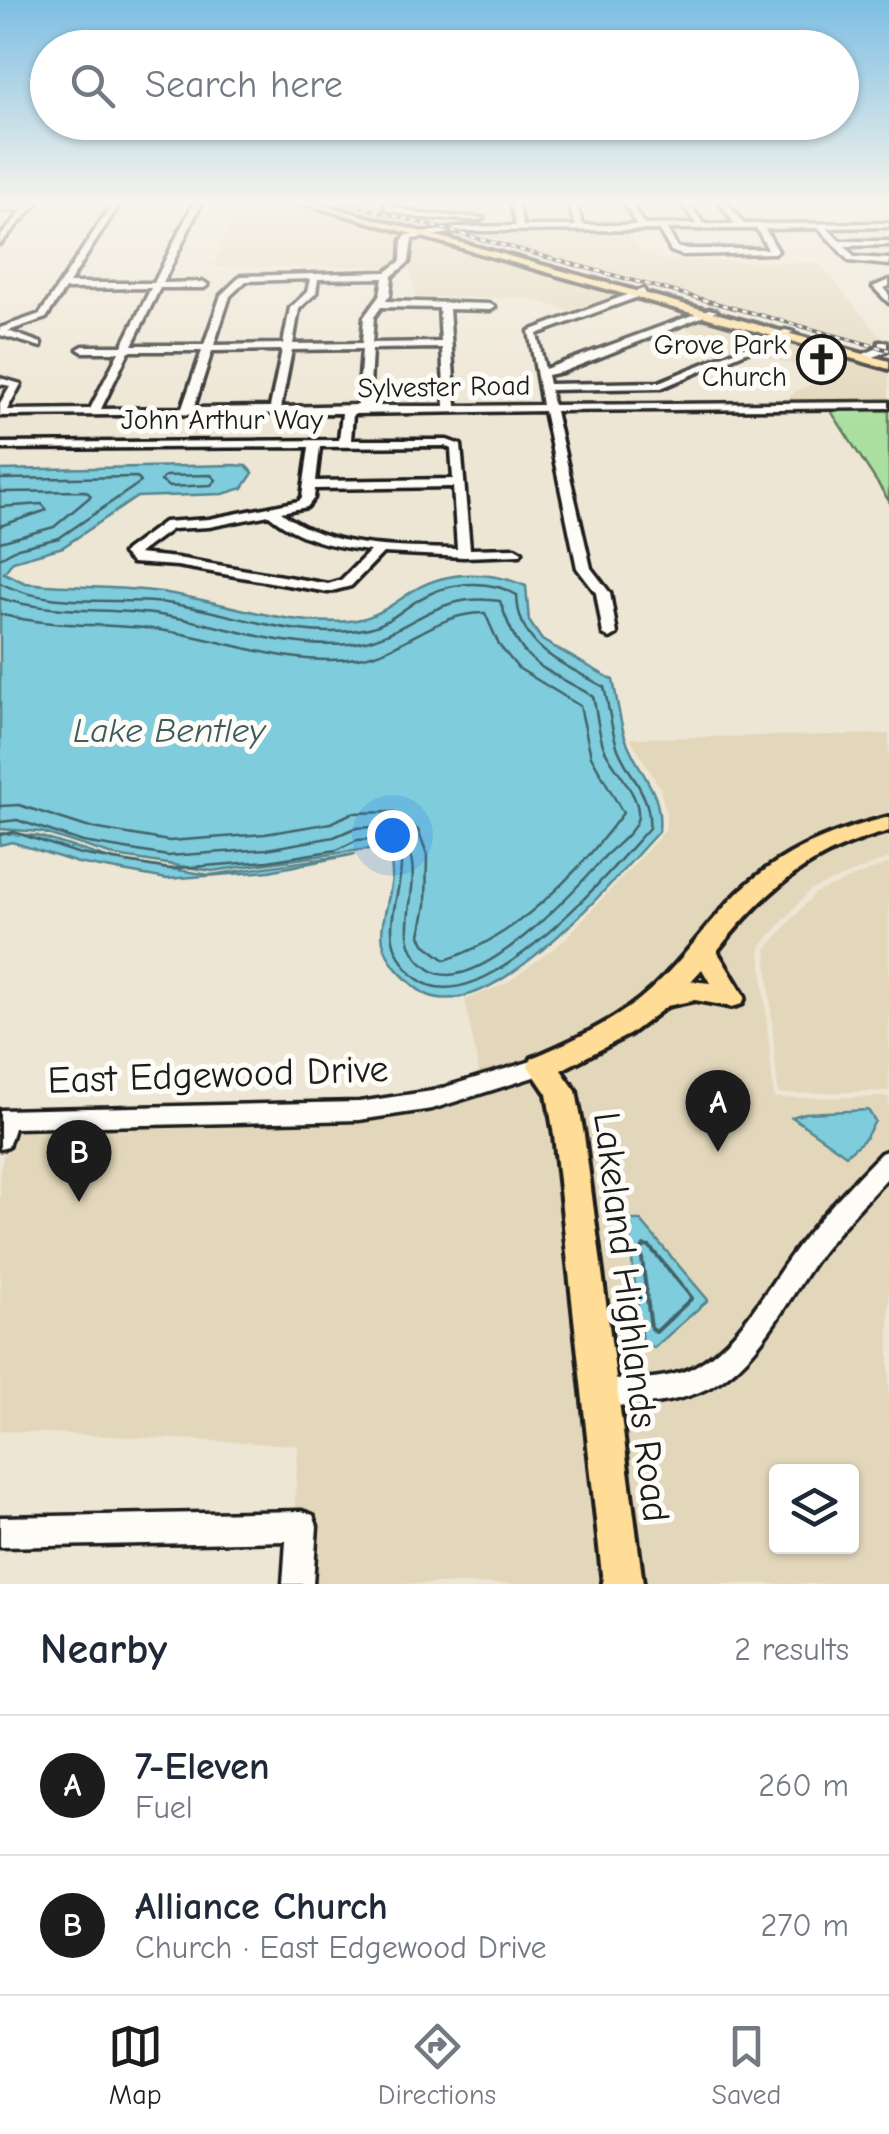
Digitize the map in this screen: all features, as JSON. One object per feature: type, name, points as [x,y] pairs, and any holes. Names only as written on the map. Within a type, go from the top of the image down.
[{"type":"main road","points":[[570,274],[889,362]]},
{"type":"main road","points":[[578,274],[639,293]]},
{"type":"main road","name":"East Edgewood Drive","points":[[542,1066],[616,1030],[658,1000],[704,952],[737,908],[786,866],[822,847],[889,824]]},
{"type":"main road","points":[[658,1000],[695,990],[732,997],[704,952]]},
{"type":"main road","name":"Lakeland Highlands Road","points":[[542,1066],[561,1091],[569,1135],[623,1584]]},
{"type":"street","points":[[0,331],[42,318],[71,274]]},
{"type":"street","points":[[94,412],[164,274]]},
{"type":"street","points":[[275,410],[296,305],[311,292],[316,275]]},
{"type":"street","points":[[187,412],[226,295],[244,278],[388,275],[385,295],[369,318],[363,407],[348,412],[345,444]]},
{"type":"street","points":[[884,284],[877,287],[889,300]]},
{"type":"street","points":[[63,286],[204,285]]},
{"type":"street","points":[[610,634],[603,593],[584,568],[532,337],[534,331],[639,293]]},
{"type":"street","points":[[377,304],[490,307]]},
{"type":"street","points":[[444,307],[451,409]]},
{"type":"street","points":[[540,373],[558,370],[709,312]]},
{"type":"street","points":[[0,331],[37,345]]},
{"type":"street","points":[[543,387],[662,385],[785,333]]},
{"type":"street","points":[[867,356],[883,349],[883,344]]},
{"type":"street","points":[[83,348],[446,346]]},
{"type":"street","points":[[0,381],[16,384],[0,412]]},
{"type":"street","name":"Sylvester Road","points":[[0,412],[889,405]]},
{"type":"street","name":"John Arthur Way","points":[[0,446],[447,443],[457,448],[464,553]]},
{"type":"street","points":[[315,444],[310,485],[303,504],[209,523],[169,525],[130,554],[137,560],[177,562],[328,588],[346,583],[378,550]]},
{"type":"street","points":[[310,485],[459,483]]},
{"type":"street","points":[[272,511],[286,526],[378,550],[515,552]]},
{"type":"street","name":"East Edgewood Drive","points":[[2,1126],[359,1111],[432,1100],[542,1066]]},
{"type":"street","points":[[600,1393],[676,1387],[704,1376],[728,1358],[780,1295],[808,1252],[889,1160]]},
{"type":"street","points":[[0,1532],[302,1526],[298,1584]]},
{"type":"shaded area","points":[[412,274],[541,274],[624,297],[576,313],[526,298],[416,297]]},
{"type":"shaded area","points":[[607,274],[828,274],[889,347]]},
{"type":"shaded area","points":[[699,318],[769,338],[740,350],[699,340],[692,331],[677,326]]},
{"type":"shaded area","points":[[775,340],[889,373],[889,404],[783,404],[796,391],[832,375],[746,352]]},
{"type":"shaded area","points":[[889,734],[889,820],[848,831],[699,948],[625,1017],[539,1060],[480,1079],[465,1000],[507,983],[562,942],[665,831],[660,788],[630,738]]},
{"type":"shaded area","points":[[889,829],[889,858],[810,890],[760,948],[774,1098],[889,1097],[889,1146],[721,1350],[698,1367],[672,1377],[608,1382],[553,1068],[662,1005],[697,995],[715,997],[712,953],[765,889],[826,851]]},
{"type":"shaded area","points":[[889,863],[889,1091],[778,1094],[766,949],[815,893]]},
{"type":"shaded area","points":[[540,1074],[554,1093],[613,1584],[309,1584],[294,1515],[298,1445],[0,1431],[0,1170],[11,1126],[359,1118]]},
{"type":"shaded area","points":[[889,1174],[889,1584],[634,1584],[611,1402],[680,1396],[815,1258]]},
{"type":"green space","points":[[829,408],[889,408],[889,501]]},
{"type":"water","name":"Lake Bentley","points":[[246,466],[253,473],[243,488],[223,494],[137,497],[63,547],[13,561],[4,573],[25,583],[161,592],[278,617],[325,622],[368,617],[442,578],[499,577],[526,586],[529,621],[542,640],[613,680],[625,736],[658,805],[659,831],[545,947],[508,975],[473,993],[440,998],[413,985],[391,961],[382,931],[392,868],[382,847],[212,871],[116,856],[41,832],[0,829],[0,470]]},
{"type":"water","points":[[0,833],[38,836],[113,860],[210,875],[356,854],[269,871],[167,879],[78,863],[12,842],[0,845]]},
{"type":"water","points":[[868,1110],[875,1121],[865,1139],[846,1155],[792,1117],[805,1113]]},
{"type":"water","points":[[627,1220],[640,1220],[708,1300],[654,1348],[642,1341]]},
{"type":"railway","points":[[609,274],[889,350]]},
{"type":"place","name":"Grove Park Church","points":[[822,360]]},
{"type":"place","name":"7-Eleven","points":[[718,1152]]},
{"type":"place","name":"Alliance Church","points":[[79,1202]]}]
